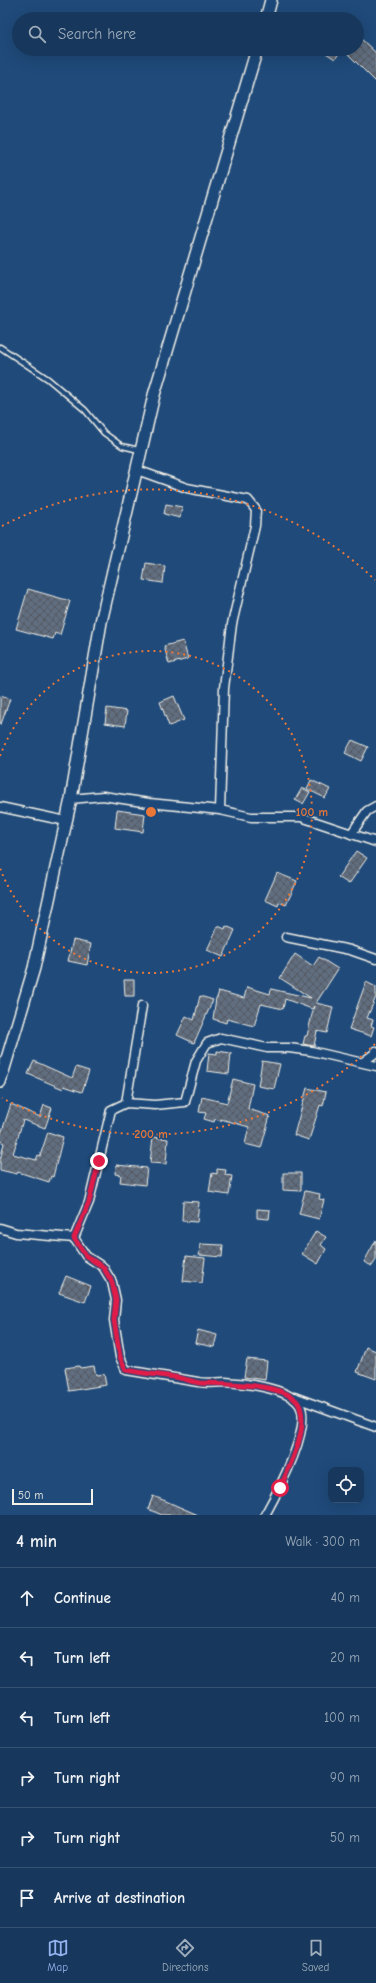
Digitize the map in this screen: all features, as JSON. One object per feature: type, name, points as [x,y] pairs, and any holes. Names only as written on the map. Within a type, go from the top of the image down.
[{"type":"street","points":[[268,12],[271,0]]},
{"type":"street","points":[[0,1082],[34,968],[71,799],[101,622],[154,395],[255,56]]},
{"type":"street","points":[[137,470],[187,488],[248,500],[256,510],[255,526],[232,624],[224,688],[220,810]]},
{"type":"street","points":[[71,799],[102,796],[149,803],[220,810],[251,817],[301,817],[376,842]]},
{"type":"street","points":[[351,834],[367,811],[376,806]]},
{"type":"street","points":[[0,807],[66,821]]},
{"type":"street","points":[[286,938],[350,950],[376,959]]},
{"type":"street","points":[[126,1103],[142,1006]]},
{"type":"street","points":[[74,1238],[89,1202],[111,1110],[126,1103],[155,1105],[185,1102],[196,1061],[207,1043],[221,1038],[267,1048],[289,1048],[311,1051],[376,1066]]},
{"type":"street","points":[[363,1062],[376,1051]]},
{"type":"street","points":[[0,1228],[16,1233],[74,1238]]},
{"type":"street","points":[[74,1238],[86,1256],[103,1267],[112,1282],[116,1300],[114,1320],[120,1357],[126,1370],[176,1377],[199,1383],[227,1382],[260,1386],[376,1427]]},
{"type":"street","points":[[265,1515],[280,1488],[294,1455],[303,1424],[300,1405],[289,1395]]},
{"type":"lane","points":[[0,347],[48,379],[85,410],[104,433],[122,446],[142,451]]},
{"type":"building","points":[[364,42],[376,53],[376,82],[350,56],[364,56]]},
{"type":"building","points":[[166,504],[182,507],[180,518],[164,514]]},
{"type":"building","points":[[146,563],[165,566],[163,583],[143,580]]},
{"type":"building","points":[[28,589],[70,601],[60,635],[55,633],[53,639],[16,629]]},
{"type":"building","points":[[183,641],[188,659],[169,664],[164,646]]},
{"type":"building","points":[[0,696],[10,699],[1,724],[0,724]]},
{"type":"building","points":[[174,696],[184,720],[169,726],[160,702]]},
{"type":"building","points":[[107,708],[127,711],[125,726],[105,723]]},
{"type":"building","points":[[352,740],[368,747],[361,761],[345,753]]},
{"type":"building","points":[[311,780],[330,789],[325,798],[307,789]]},
{"type":"building","points":[[302,788],[310,792],[303,804],[295,800]]},
{"type":"building","points":[[117,810],[145,814],[143,832],[115,828]]},
{"type":"building","points":[[356,851],[367,858],[349,884],[338,877]]},
{"type":"building","points":[[277,873],[297,881],[286,905],[279,902],[278,906],[265,900]]},
{"type":"building","points":[[218,926],[225,929],[226,926],[235,930],[223,957],[207,950]]},
{"type":"building","points":[[73,940],[91,944],[87,965],[68,961]]},
{"type":"building","points":[[295,954],[313,966],[319,957],[338,969],[316,1003],[333,1007],[327,1033],[317,1031],[314,1046],[303,1044],[305,1036],[307,1036],[314,1006],[312,1009],[285,999],[283,1009],[261,1004],[254,1026],[227,1019],[226,1023],[213,1019],[216,998],[219,991],[244,998],[247,987],[270,994],[271,989],[311,998],[280,978]]},
{"type":"building","points":[[124,980],[134,980],[134,996],[125,996]]},
{"type":"building","points":[[366,982],[376,987],[376,997],[367,1018],[373,1020],[371,1026],[374,1027],[371,1036],[349,1029]]},
{"type":"building","points":[[200,996],[213,1000],[194,1043],[177,1035],[186,1016],[194,1020]]},
{"type":"building","points":[[217,1051],[231,1053],[229,1074],[207,1071],[209,1053],[217,1054]]},
{"type":"building","points":[[34,1061],[72,1078],[76,1067],[89,1071],[82,1092],[64,1086],[63,1089],[28,1074]]},
{"type":"building","points":[[262,1061],[280,1064],[274,1089],[258,1086]]},
{"type":"building","points":[[233,1079],[253,1084],[248,1109],[270,1116],[261,1148],[245,1144],[249,1127],[221,1119],[221,1121],[215,1119],[214,1122],[204,1119],[206,1113],[199,1112],[202,1097],[227,1103]]},
{"type":"building","points":[[307,1088],[326,1092],[323,1106],[320,1105],[309,1140],[294,1135]]},
{"type":"building","points":[[11,1104],[40,1117],[44,1105],[52,1108],[45,1128],[23,1120],[13,1154],[36,1160],[38,1155],[40,1156],[48,1132],[63,1137],[53,1177],[51,1176],[49,1182],[18,1172],[17,1174],[0,1170],[0,1160],[4,1143],[0,1141],[0,1137]]},
{"type":"building","points":[[153,1137],[168,1139],[166,1164],[150,1163]]},
{"type":"building","points":[[116,1165],[147,1168],[145,1185],[120,1182],[121,1175],[115,1174]]},
{"type":"building","points":[[217,1169],[226,1170],[225,1175],[232,1176],[229,1195],[209,1192],[212,1173],[217,1174]]},
{"type":"building","points":[[283,1173],[301,1173],[301,1191],[283,1190]]},
{"type":"building","points":[[305,1191],[320,1194],[319,1199],[324,1200],[319,1219],[299,1214]]},
{"type":"building","points":[[183,1201],[199,1202],[197,1222],[182,1221]]},
{"type":"building","points":[[257,1209],[270,1210],[269,1219],[257,1218]]},
{"type":"building","points":[[316,1231],[326,1237],[321,1245],[326,1249],[318,1264],[302,1254]]},
{"type":"building","points":[[376,1240],[376,1260],[372,1266],[364,1262]]},
{"type":"building","points":[[200,1244],[223,1245],[222,1257],[199,1255]]},
{"type":"building","points":[[186,1256],[205,1258],[202,1283],[183,1281]]},
{"type":"building","points":[[66,1276],[91,1286],[85,1302],[59,1293]]},
{"type":"building","points":[[198,1330],[217,1335],[214,1347],[195,1343]]},
{"type":"building","points":[[366,1347],[376,1351],[376,1379],[357,1372]]},
{"type":"building","points":[[247,1359],[267,1361],[265,1380],[244,1377]]},
{"type":"building","points":[[79,1366],[80,1368],[94,1366],[96,1375],[104,1374],[106,1385],[69,1391],[65,1368]]},
{"type":"building","points":[[153,1496],[198,1515],[162,1515],[148,1509]]},
{"type":"route","points":[[99,1161],[89,1202],[74,1238],[86,1256],[103,1267],[112,1282],[116,1300],[114,1320],[120,1357],[126,1370],[176,1377],[199,1383],[227,1382],[260,1386],[289,1395],[300,1405],[303,1424],[294,1455],[280,1488]]}]
